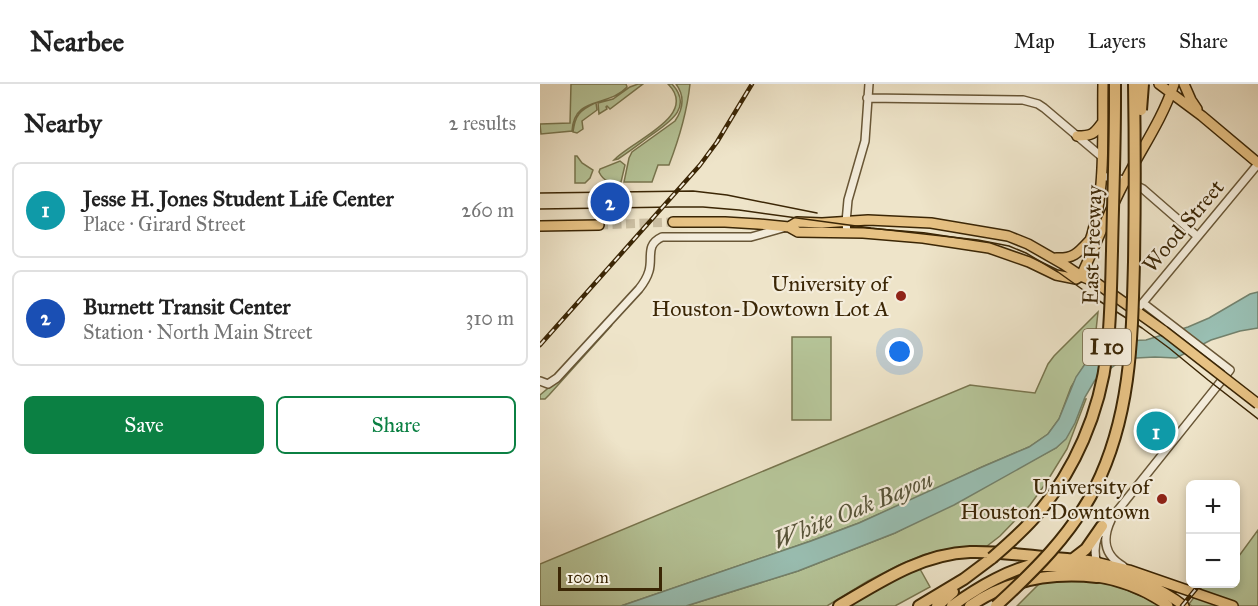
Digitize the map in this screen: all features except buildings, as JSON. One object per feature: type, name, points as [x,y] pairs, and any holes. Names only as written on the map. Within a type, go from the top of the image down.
[{"type":"highway","name":"East Freeway","points":[[942,602],[1028,524],[1057,488],[1074,460],[1097,399],[1107,353],[1110,308],[1115,139],[1114,84]]},
{"type":"highway","name":"East Freeway","points":[[996,606],[1060,541],[1088,500],[1106,463],[1119,423],[1131,346],[1136,173],[1134,84]]},
{"type":"highway","points":[[1136,173],[1143,84]]},
{"type":"highway","points":[[919,606],[942,602],[1019,569],[1048,561],[1070,559],[1086,549],[1102,526]]},
{"type":"highway","points":[[839,606],[905,569],[921,562],[952,554],[986,552],[1070,559],[1097,569]]},
{"type":"highway","points":[[1019,569],[1034,566],[1097,569]]},
{"type":"highway","points":[[970,606],[1008,585],[1028,579],[1097,569]]},
{"type":"highway","points":[[1002,606],[1024,580]]},
{"type":"main road","points":[[1081,276],[1080,264],[1096,221],[1102,157],[1103,84]]},
{"type":"main road","points":[[1159,84],[1202,116],[1258,163]]},
{"type":"main road","points":[[674,222],[725,222],[789,227],[798,232],[863,233],[922,238],[989,248],[1020,258],[1056,275],[1076,279],[1081,276],[1125,180],[1153,131],[1174,84]]},
{"type":"main road","points":[[1184,84],[1202,116]]},
{"type":"main road","points":[[1077,136],[1094,134],[1102,123]]},
{"type":"main road","points":[[789,227],[797,222],[868,220],[931,223],[1000,234],[1028,244],[1095,282],[1164,331],[1258,404]]},
{"type":"main road","points":[[540,226],[599,225]]},
{"type":"main road","points":[[1053,258],[1071,257],[1091,239]]},
{"type":"main road","points":[[1097,569],[1129,570],[1233,606]]},
{"type":"main road","points":[[1097,569],[1113,580],[1139,589],[1168,606]]},
{"type":"main road","points":[[1097,569],[1149,584],[1184,606]]},
{"type":"street","points":[[847,233],[848,200],[865,141],[868,84]]},
{"type":"street","points":[[867,98],[1030,101],[1044,108],[1102,157]]},
{"type":"street","name":"Wood Street","points":[[1136,311],[1258,163]]},
{"type":"street","points":[[1101,176],[1125,180],[1146,192],[1197,236]]},
{"type":"street","points":[[540,381],[548,384],[556,378],[639,289],[649,272],[651,246],[655,240],[662,237],[751,237],[789,227]]},
{"type":"street","points":[[1097,569],[1096,542],[1102,526],[1114,515],[1227,367],[1143,303]]},
{"type":"street","points":[[1114,515],[1108,527],[1107,548],[1110,556],[1129,570]]},
{"type":"green space","points":[[571,84],[626,84],[627,87],[611,98],[585,107],[574,120],[572,131],[541,134],[540,124],[570,123]]},
{"type":"green space","points":[[638,84],[643,84],[610,109],[607,106],[607,109],[599,114],[598,103],[613,99]]},
{"type":"green space","points":[[668,84],[672,84],[680,100],[676,114],[664,126],[614,160],[669,117],[675,107],[676,96]]},
{"type":"green space","points":[[676,84],[690,84],[682,125],[669,165],[658,165],[652,182],[624,182],[632,152],[675,121],[678,116],[682,98]]},
{"type":"green space","points":[[596,103],[597,110],[582,121],[583,129],[577,133],[573,132],[579,114]]},
{"type":"green space","points":[[575,156],[593,170],[585,183],[575,183]]},
{"type":"green space","points":[[620,161],[625,165],[621,182],[605,180],[599,172],[600,169]]},
{"type":"green space","points":[[1098,312],[1093,358],[1085,364],[1071,387],[1059,419],[1048,434],[1029,447],[859,523],[621,606],[540,606],[540,564],[970,385],[1035,393],[1054,356]]},
{"type":"green space","points":[[612,325],[549,395],[545,399],[540,399],[540,395]]},
{"type":"green space","points":[[792,337],[831,337],[831,420],[792,420]]},
{"type":"green space","points":[[1086,399],[1067,449],[1046,483],[1030,505],[987,546],[942,550],[923,555],[868,581],[827,606],[686,606],[798,571],[895,533],[1056,448],[1070,431]]},
{"type":"green space","points":[[1258,530],[1258,606],[1192,606],[1189,604],[1201,588],[1240,588],[1240,555]]},
{"type":"green space","points":[[920,569],[930,587],[895,606],[848,606],[890,581]]},
{"type":"green space","points":[[1061,579],[1112,584],[1151,600],[1159,606],[1017,606],[1040,583]]},
{"type":"water","points":[[1258,292],[1258,328],[1211,340],[1176,358],[1136,358],[1118,363],[1095,380],[1066,439],[1056,448],[954,505],[895,533],[798,571],[686,606],[621,606],[859,523],[1029,447],[1048,434],[1059,419],[1076,377],[1085,364],[1101,351],[1123,341],[1146,340],[1188,327]]},
{"type":"tunnel","points":[[599,225],[673,222]]},
{"type":"tram line","points":[[540,193],[693,191],[727,195],[817,213]]},
{"type":"tram line","points":[[540,209],[703,207],[978,240],[1009,246],[1058,272],[1142,328],[1258,419]]},
{"type":"railway","points":[[540,345],[700,165],[717,142],[752,84]]},
{"type":"railway","points":[[1182,606],[1197,588]]},
{"type":"place","name":"Burnett Transit Center","points":[[610,202]]},
{"type":"place","name":"University of Houston-Dowtown Lot A","points":[[901,296]]},
{"type":"place","name":"Jesse H. Jones Student Life Center","points":[[1156,431]]},
{"type":"place","name":"University of Houston-Downtown","points":[[1162,499]]},
{"type":"water label","name":"White Oak Bayou","points":[[853,510]]}]
